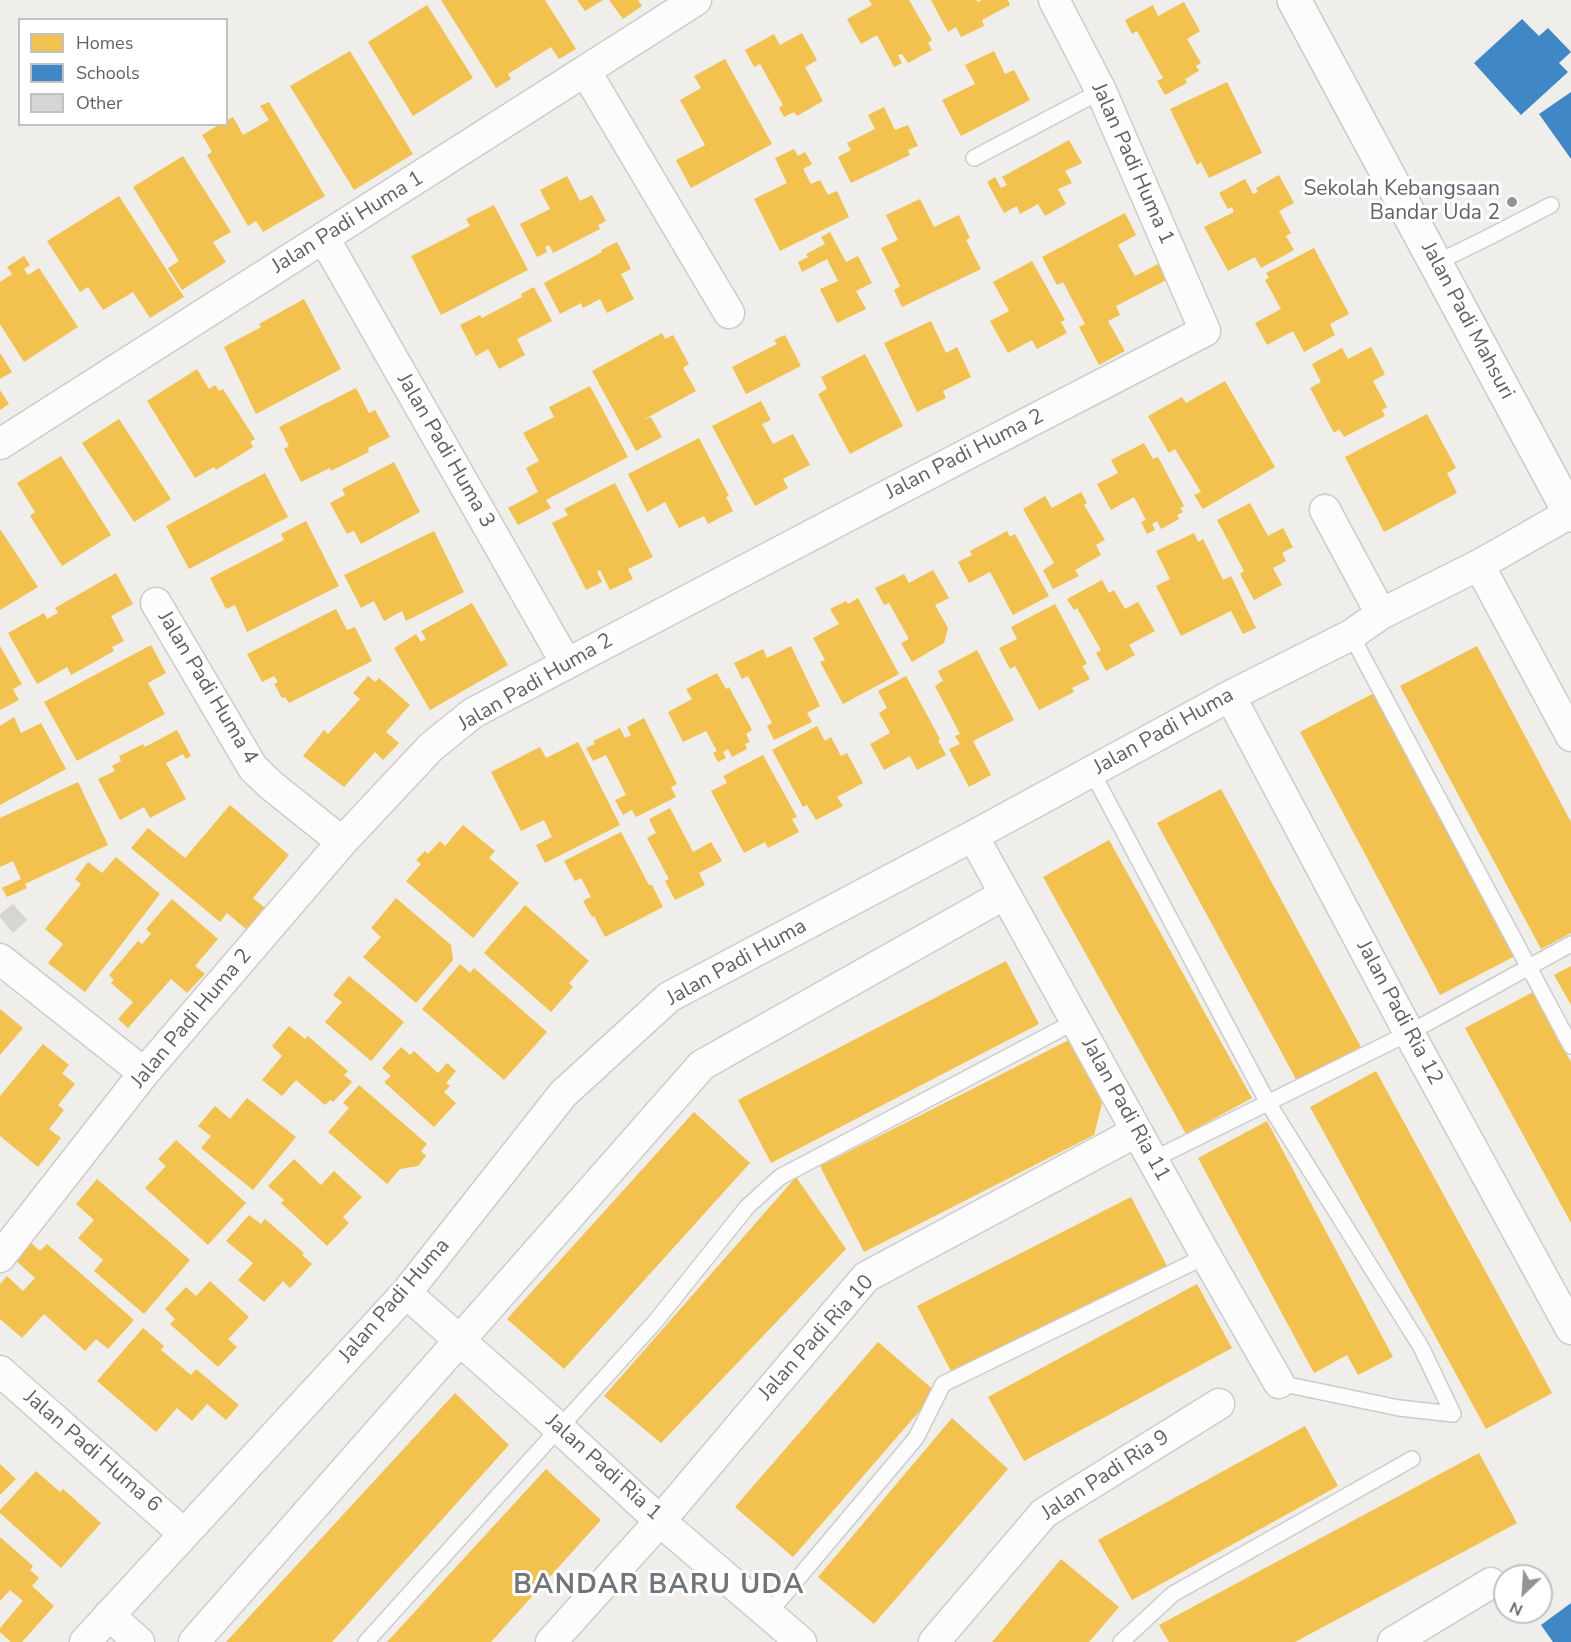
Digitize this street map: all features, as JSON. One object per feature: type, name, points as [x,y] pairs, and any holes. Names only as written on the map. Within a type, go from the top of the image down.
[{"type":"main road","name":"Jalan Padi Mahsuri","points":[[1294,0],[1570,514]]},
{"type":"street","name":"Jalan Padi Huma 1","points":[[0,444],[696,0]]},
{"type":"street","name":"Jalan Padi Huma 1","points":[[1054,0],[1101,92],[1205,331]]},
{"type":"street","points":[[586,72],[729,313]]},
{"type":"street","name":"Jalan Padi Huma 3","points":[[324,238],[566,663]]},
{"type":"street","name":"Jalan Padi Huma 2","points":[[0,1257],[144,1073],[342,842],[431,747],[473,713],[1205,331]]},
{"type":"street","points":[[1325,510],[1382,614]]},
{"type":"street","name":"Jalan Padi Huma","points":[[85,1642],[406,1293],[563,1094],[669,997],[973,836],[1230,696],[1351,634],[1382,614],[1570,514]]},
{"type":"street","points":[[1479,564],[1571,736]]},
{"type":"street","name":"Jalan Padi Huma 4","points":[[156,603],[253,768],[342,842]]},
{"type":"street","name":"Jalan Padi Ria 12","points":[[1230,696],[1409,1033],[1571,1329]]},
{"type":"street","name":"Jalan Padi Ria 11","points":[[973,836],[1136,1132],[1279,1383]]},
{"type":"street","points":[[194,1642],[702,1065],[1005,894]]},
{"type":"street","points":[[0,959],[144,1073]]},
{"type":"street","name":"Jalan Padi Ria 10","points":[[550,1642],[660,1521],[866,1277],[1136,1132]]},
{"type":"street","name":"Jalan Padi Ria 1","points":[[406,1293],[660,1521],[801,1642]]},
{"type":"street","name":"Jalan Padi Huma 6","points":[[0,1371],[183,1533]]},
{"type":"street","name":"Jalan Padi Ria 9","points":[[933,1642],[1044,1513],[1219,1404]]},
{"type":"street","points":[[1393,1642],[1491,1583]]},
{"type":"street","points":[[109,1615],[139,1642]]},
{"type":"lane","points":[[974,158],[1101,92]]},
{"type":"lane","points":[[1436,263],[1551,205]]},
{"type":"lane","points":[[1351,634],[1571,1046]]},
{"type":"lane","points":[[1092,772],[1268,1103],[1421,1347],[1453,1413],[1399,1408],[1279,1383]]},
{"type":"lane","points":[[1152,1160],[1409,1033],[1571,944]]},
{"type":"lane","points":[[366,1642],[655,1322],[747,1207],[780,1177],[1076,1021]]},
{"type":"lane","points":[[768,1614],[916,1438],[943,1384],[1206,1257]]},
{"type":"lane","points":[[1121,1642],[1173,1593],[1412,1459]]},
{"type":"building: Homes","points":[[441,0],[545,0],[576,49],[559,59],[551,47],[508,74],[511,79],[496,88]]},
{"type":"building: Homes","points":[[577,0],[603,0],[585,11]]},
{"type":"building: Homes","points":[[609,0],[638,0],[642,6],[623,19]]},
{"type":"building: Homes","points":[[869,0],[909,0],[932,40],[928,43],[932,50],[908,63],[902,54],[898,55],[902,63],[894,67],[877,35],[861,44],[847,19],[872,5]]},
{"type":"building: Homes","points":[[931,0],[976,0],[978,2],[1008,0],[1010,5],[982,20],[984,26],[961,37],[956,27],[948,32]]},
{"type":"building: Homes","points":[[1184,2],[1200,31],[1187,39],[1201,63],[1196,66],[1199,71],[1185,79],[1187,83],[1165,95],[1157,81],[1163,78],[1137,31],[1132,34],[1125,20],[1153,5],[1158,16]]},
{"type":"building: Homes","points":[[427,5],[473,78],[413,116],[368,42]]},
{"type":"building: Homes","points":[[802,33],[817,60],[805,67],[823,101],[797,116],[794,112],[784,117],[779,108],[783,105],[760,64],[754,67],[745,50],[774,34],[780,45]]},
{"type":"building: Homes","points":[[350,51],[413,154],[354,190],[290,86]]},
{"type":"building: Homes","points":[[994,51],[1005,74],[1014,70],[1030,100],[961,136],[942,100],[975,84],[965,65]]},
{"type":"building: Homes","points":[[725,59],[772,144],[691,188],[676,160],[705,145],[680,100],[701,88],[694,76]]},
{"type":"building: Homes","points":[[1227,82],[1262,153],[1209,178],[1201,162],[1197,165],[1170,109]]},
{"type":"building: Homes","points":[[269,102],[325,196],[263,232],[256,221],[248,226],[207,155],[212,152],[202,135],[217,126],[228,126],[228,120],[233,117],[243,135],[269,120],[260,106]]},
{"type":"building: Homes","points":[[884,107],[895,130],[908,125],[918,146],[908,150],[910,155],[851,183],[838,157],[851,150],[847,143],[875,129],[868,115]]},
{"type":"building: Homes","points":[[1069,140],[1082,163],[1065,171],[1072,183],[1058,189],[1066,204],[1045,216],[1038,204],[1020,214],[1017,206],[1004,213],[987,182],[995,177],[1001,188],[1007,185],[1002,177]]},
{"type":"building: Homes","points":[[794,149],[798,156],[805,152],[812,164],[803,169],[811,184],[820,180],[828,195],[837,191],[849,217],[780,251],[754,199],[787,183],[775,158]]},
{"type":"building: Homes","points":[[183,156],[231,232],[213,242],[226,262],[182,290],[168,268],[179,261],[133,187]]},
{"type":"building: Homes","points":[[1279,175],[1294,203],[1279,211],[1291,233],[1286,236],[1294,250],[1261,268],[1255,257],[1228,271],[1204,227],[1234,212],[1232,207],[1228,209],[1219,193],[1245,179],[1253,194],[1258,192],[1256,188]]},
{"type":"building: Homes","points":[[567,176],[580,201],[592,195],[606,221],[598,225],[600,229],[553,253],[549,245],[545,247],[547,252],[537,257],[520,224],[550,209],[540,190]]},
{"type":"building: Homes","points":[[119,196],[184,297],[150,318],[133,292],[103,310],[88,287],[80,292],[47,241]]},
{"type":"building: Homes","points":[[920,199],[934,227],[959,215],[970,238],[966,240],[981,269],[902,307],[894,290],[900,286],[881,248],[898,240],[886,215]]},
{"type":"building: Homes","points":[[494,205],[528,270],[441,315],[411,256],[470,226],[466,219]]},
{"type":"building: Homes","points":[[1125,213],[1136,235],[1118,245],[1135,276],[1162,262],[1170,278],[1116,306],[1120,315],[1108,321],[1125,351],[1099,365],[1079,327],[1085,324],[1063,282],[1057,285],[1042,257]]},
{"type":"building: Homes","points":[[830,232],[846,262],[858,256],[872,283],[856,291],[866,309],[837,323],[820,289],[838,281],[827,259],[802,272],[798,262],[808,257],[806,254],[825,244],[821,237]]},
{"type":"building: Homes","points":[[617,242],[631,269],[621,274],[634,299],[607,313],[600,299],[583,308],[581,303],[560,314],[544,283]]},
{"type":"building: Homes","points":[[1314,248],[1349,314],[1330,324],[1335,335],[1304,352],[1293,331],[1267,345],[1255,323],[1281,309],[1265,280],[1269,278],[1266,273]]},
{"type":"building: Homes","points":[[24,256],[30,265],[24,269],[28,275],[39,268],[78,327],[24,362],[0,324],[0,282],[12,274],[7,267]]},
{"type":"building: Homes","points":[[1032,261],[1065,320],[1061,322],[1067,333],[1037,349],[1032,340],[1008,353],[990,321],[1009,311],[993,282]]},
{"type":"building: Homes","points":[[534,287],[552,321],[517,339],[525,355],[499,369],[488,349],[476,356],[460,325],[480,315],[482,318],[522,297],[521,294]]},
{"type":"building: Homes","points":[[304,299],[341,369],[256,414],[224,347],[261,327],[259,324]]},
{"type":"building: Homes","points":[[931,321],[946,353],[957,347],[971,377],[943,391],[946,398],[917,412],[884,343]]},
{"type":"building: Homes","points":[[662,333],[665,339],[673,335],[689,364],[683,368],[696,391],[643,420],[651,417],[662,437],[636,451],[592,371]]},
{"type":"building: Homes","points":[[785,335],[801,366],[746,394],[732,367],[777,344],[774,340]]},
{"type":"building: Homes","points":[[1371,347],[1385,374],[1373,381],[1387,407],[1382,410],[1385,416],[1344,437],[1339,429],[1334,433],[1310,388],[1321,382],[1312,364],[1342,348],[1348,359]]},
{"type":"building: Homes","points":[[0,353],[12,372],[0,379]]},
{"type":"building: Homes","points":[[865,354],[903,426],[850,454],[818,394],[827,389],[821,377]]},
{"type":"building: Homes","points":[[197,369],[209,389],[215,385],[219,391],[223,389],[255,439],[250,442],[253,447],[216,470],[214,467],[195,478],[147,401]]},
{"type":"building: Homes","points":[[1225,381],[1275,467],[1203,509],[1194,495],[1201,492],[1175,449],[1169,453],[1148,416],[1182,397],[1186,403]]},
{"type":"building: Homes","points":[[590,386],[628,457],[546,500],[551,508],[518,525],[508,508],[538,492],[526,468],[539,461],[523,433],[554,417],[549,407]]},
{"type":"building: Homes","points":[[356,388],[369,413],[375,410],[390,437],[368,448],[369,452],[331,471],[330,468],[301,482],[284,449],[289,446],[279,427]]},
{"type":"building: Homes","points":[[0,390],[9,404],[0,410]]},
{"type":"building: Homes","points":[[761,401],[771,420],[762,424],[773,444],[793,434],[810,465],[783,479],[788,488],[755,506],[712,426]]},
{"type":"building: Homes","points":[[1427,414],[1456,468],[1447,473],[1457,493],[1384,532],[1345,457]]},
{"type":"building: Homes","points":[[119,419],[171,499],[134,522],[82,443]]},
{"type":"building: Homes","points":[[699,438],[729,496],[726,497],[733,511],[708,524],[704,516],[679,528],[665,502],[647,512],[628,474]]},
{"type":"building: Homes","points":[[1144,443],[1153,459],[1158,457],[1184,506],[1180,508],[1183,512],[1177,515],[1179,519],[1161,529],[1157,521],[1152,524],[1155,530],[1147,534],[1141,522],[1146,520],[1134,497],[1111,510],[1097,484],[1118,473],[1111,460]]},
{"type":"building: Homes","points":[[61,456],[111,535],[62,566],[30,516],[35,512],[17,483]]},
{"type":"building: Homes","points":[[394,462],[420,512],[361,544],[354,531],[347,534],[330,503],[345,495],[342,489]]},
{"type":"building: Homes","points":[[265,473],[288,517],[189,569],[166,526]]},
{"type":"building: Homes","points":[[615,483],[653,557],[628,569],[633,579],[610,590],[600,570],[597,572],[602,582],[586,590],[552,523],[568,515],[564,509]]},
{"type":"building: Homes","points":[[1081,492],[1087,503],[1084,505],[1105,540],[1096,545],[1101,555],[1075,570],[1079,576],[1053,589],[1043,570],[1054,563],[1023,509],[1045,496],[1052,508]]},
{"type":"building: Homes","points":[[1250,503],[1268,536],[1283,528],[1293,547],[1282,553],[1286,561],[1273,568],[1282,585],[1254,600],[1240,574],[1244,571],[1217,520]]},
{"type":"building: Homes","points":[[306,521],[339,586],[247,632],[235,605],[226,609],[210,578],[284,540],[281,534]]},
{"type":"building: Homes","points":[[0,529],[38,587],[0,610]]},
{"type":"building: Homes","points":[[434,531],[464,592],[406,621],[402,611],[384,621],[374,601],[361,608],[344,575]]},
{"type":"building: Homes","points":[[1007,531],[1010,537],[1015,534],[1049,596],[1013,615],[990,572],[969,583],[958,562],[972,555],[970,551]]},
{"type":"building: Homes","points":[[1194,533],[1198,542],[1203,539],[1223,580],[1231,576],[1256,628],[1243,634],[1231,611],[1181,636],[1156,586],[1170,579],[1156,551]]},
{"type":"building: Homes","points":[[933,570],[949,598],[935,605],[948,628],[944,643],[912,662],[901,643],[909,639],[889,603],[884,605],[875,588],[904,574],[909,583]]},
{"type":"building: Homes","points":[[116,573],[133,604],[111,616],[124,641],[112,647],[114,651],[71,675],[67,667],[37,684],[8,633],[44,613],[47,619],[58,613],[55,608]]},
{"type":"building: Homes","points":[[1102,580],[1109,593],[1114,590],[1125,609],[1138,602],[1155,631],[1129,645],[1135,655],[1106,671],[1096,653],[1101,650],[1077,608],[1074,610],[1067,599]]},
{"type":"building: Homes","points":[[858,598],[899,674],[843,704],[820,662],[825,660],[813,638],[839,624],[830,609],[846,601],[848,604]]},
{"type":"building: Homes","points":[[472,603],[508,665],[430,710],[394,648],[416,634],[421,642],[426,639],[421,631]]},
{"type":"building: Homes","points":[[1055,604],[1087,664],[1082,666],[1090,679],[1072,688],[1074,692],[1039,710],[1015,666],[1010,669],[999,648],[1017,639],[1011,627]]},
{"type":"building: Homes","points":[[336,609],[347,630],[355,627],[372,661],[289,703],[285,697],[282,698],[274,684],[278,682],[274,676],[262,682],[247,654]]},
{"type":"building: Homes","points":[[151,645],[166,673],[148,683],[165,714],[77,761],[44,702]]},
{"type":"building: Homes","points":[[0,646],[22,684],[13,689],[19,700],[0,710]]},
{"type":"building: Homes","points":[[791,646],[820,706],[807,713],[812,722],[774,740],[767,726],[772,723],[748,676],[742,679],[734,663],[763,649],[767,658]]},
{"type":"building: Homes","points":[[1477,646],[1571,822],[1571,933],[1541,949],[1400,686]]},
{"type":"building: Homes","points":[[977,650],[1014,720],[973,741],[991,775],[969,787],[949,749],[960,744],[955,736],[960,734],[935,686],[943,681],[938,671]]},
{"type":"building: Homes","points":[[717,673],[726,689],[729,687],[752,730],[746,734],[750,742],[745,744],[747,749],[732,757],[728,749],[723,752],[726,758],[718,762],[713,753],[717,751],[706,731],[683,742],[668,712],[692,699],[686,689]]},
{"type":"building: Homes","points":[[368,676],[375,682],[379,678],[410,705],[386,732],[399,743],[383,760],[375,752],[344,787],[303,756],[324,730],[328,734],[360,699],[353,693]]},
{"type":"building: Homes","points":[[906,676],[940,739],[938,740],[946,755],[917,770],[910,756],[884,770],[870,744],[890,733],[879,713],[887,708],[878,691]]},
{"type":"building: Homes","points":[[1376,692],[1517,955],[1440,995],[1300,732]]},
{"type":"building: Homes","points":[[14,717],[21,733],[41,723],[66,769],[0,805],[0,726]]},
{"type":"building: Homes","points":[[644,718],[677,784],[671,787],[676,797],[636,817],[632,810],[623,815],[615,800],[626,795],[606,755],[593,761],[586,748],[595,744],[593,741],[620,728],[625,738],[631,735],[627,727]]},
{"type":"building: Homes","points":[[817,726],[825,741],[831,737],[841,756],[847,753],[863,783],[837,797],[843,806],[816,820],[807,805],[803,807],[772,750]]},
{"type":"building: Homes","points":[[177,730],[191,756],[186,759],[183,754],[166,763],[186,799],[150,818],[144,807],[120,820],[98,779],[115,771],[112,766],[121,761],[119,756],[143,744],[145,747]]},
{"type":"building: Homes","points":[[578,742],[620,825],[545,863],[536,845],[552,837],[544,820],[521,831],[491,772],[540,747],[546,758]]},
{"type":"building: Homes","points":[[763,755],[797,817],[792,819],[799,832],[768,848],[765,842],[744,853],[711,791],[727,783],[723,776]]},
{"type":"building: Homes","points":[[78,782],[108,845],[25,884],[27,888],[7,897],[2,888],[21,879],[13,861],[0,867],[0,818]]},
{"type":"building: Homes","points":[[1221,789],[1361,1047],[1297,1081],[1157,823]]},
{"type":"building: Homes","points":[[230,805],[289,855],[253,898],[265,908],[247,930],[227,913],[220,922],[131,848],[148,828],[185,858]]},
{"type":"building: Homes","points":[[670,808],[693,852],[711,842],[722,861],[699,873],[705,885],[675,900],[665,881],[669,879],[647,838],[656,833],[649,819]]},
{"type":"building: Homes","points":[[463,825],[495,851],[489,858],[519,883],[473,938],[406,881],[421,864],[416,860],[425,851],[428,854],[440,841],[445,846]]},
{"type":"building: Homes","points":[[621,832],[663,907],[605,937],[583,901],[591,897],[581,878],[575,881],[564,861]]},
{"type":"building: Homes","points":[[1109,840],[1252,1098],[1186,1134],[1043,877]]},
{"type":"building: Homes","points":[[116,857],[160,894],[85,992],[48,963],[63,944],[45,929],[81,884],[75,879],[88,862],[102,873]]},
{"type":"building: Homes","points":[[396,898],[451,945],[453,960],[416,1003],[363,957],[381,937],[371,928]]},
{"type":"building: Homes","points":[[172,899],[218,939],[195,966],[205,974],[187,993],[171,979],[128,1028],[118,1019],[133,1002],[111,983],[114,980],[109,975],[138,941],[142,944],[151,934],[146,929]]},
{"type":"building: Homes","points":[[525,905],[589,961],[569,983],[573,987],[551,1012],[484,953]]},
{"type":"building: Homes","points":[[1006,961],[1039,1024],[771,1163],[738,1100]]},
{"type":"building: Homes","points":[[460,964],[470,973],[474,968],[547,1032],[504,1080],[422,1009]]},
{"type":"building: Homes","points":[[1571,966],[1571,1005],[1554,975]]},
{"type":"building: Homes","points":[[349,976],[404,1022],[371,1061],[325,1022],[342,1002],[333,995]]},
{"type":"building: Homes","points":[[1533,992],[1571,1062],[1571,1223],[1465,1028]]},
{"type":"building: Homes","points":[[0,1009],[23,1028],[0,1055]]},
{"type":"building: Homes","points":[[289,1026],[305,1039],[308,1036],[348,1071],[344,1075],[352,1082],[333,1102],[330,1100],[325,1105],[296,1080],[282,1096],[262,1080],[282,1056],[272,1046]]},
{"type":"building: Homes","points":[[1069,1040],[1102,1103],[1094,1135],[864,1252],[820,1166]]},
{"type":"building: Homes","points":[[43,1044],[69,1065],[62,1073],[75,1084],[58,1105],[64,1110],[49,1129],[61,1138],[38,1167],[0,1136],[0,1096]]},
{"type":"building: Homes","points":[[401,1047],[410,1055],[414,1051],[438,1073],[447,1063],[456,1071],[446,1083],[450,1086],[444,1092],[456,1103],[434,1127],[384,1082],[391,1076],[382,1068]]},
{"type":"building: Homes","points":[[1376,1071],[1552,1393],[1486,1429],[1310,1107]]},
{"type":"building: Homes","points":[[359,1085],[427,1144],[421,1151],[426,1156],[418,1166],[400,1169],[387,1184],[328,1132],[349,1108],[343,1103]]},
{"type":"building: Homes","points":[[247,1098],[296,1137],[253,1190],[201,1148],[211,1136],[198,1126],[215,1106],[230,1119]]},
{"type":"building: Homes","points":[[694,1112],[750,1163],[564,1369],[507,1319]]},
{"type":"building: Homes","points":[[1267,1121],[1393,1357],[1358,1375],[1347,1355],[1314,1373],[1198,1158]]},
{"type":"building: Homes","points":[[176,1140],[246,1203],[208,1245],[145,1188],[166,1166],[158,1159]]},
{"type":"building: Homes","points":[[294,1159],[321,1185],[334,1171],[362,1197],[343,1217],[349,1223],[327,1246],[281,1203],[284,1200],[268,1186]]},
{"type":"building: Homes","points":[[796,1177],[846,1249],[661,1443],[604,1396]]},
{"type":"building: Homes","points":[[97,1179],[190,1260],[144,1314],[94,1271],[103,1260],[78,1238],[94,1220],[76,1204]]},
{"type":"building: Homes","points":[[1131,1197],[1167,1266],[953,1375],[917,1306]]},
{"type":"building: Homes","points":[[249,1215],[261,1224],[265,1219],[304,1253],[302,1255],[312,1264],[290,1288],[283,1281],[264,1302],[238,1280],[253,1263],[226,1241]]},
{"type":"building: Homes","points":[[29,1241],[40,1251],[47,1244],[134,1320],[108,1349],[96,1339],[85,1351],[44,1314],[22,1338],[0,1319],[0,1284],[7,1276],[23,1291],[35,1278],[13,1258]]},
{"type":"building: Homes","points":[[210,1281],[249,1317],[228,1339],[237,1347],[218,1367],[170,1324],[175,1319],[165,1309],[186,1287],[196,1296]]},
{"type":"building: Homes","points":[[1197,1284],[1232,1348],[1024,1461],[988,1397]]},
{"type":"building: Homes","points":[[143,1328],[164,1346],[161,1350],[191,1375],[196,1369],[239,1405],[226,1420],[207,1404],[192,1421],[177,1408],[156,1432],[97,1381]]},
{"type":"building: Homes","points":[[878,1342],[936,1392],[793,1557],[735,1507]]},
{"type":"building: Homes","points":[[455,1393],[509,1445],[332,1642],[226,1642]]},
{"type":"building: Homes","points":[[952,1418],[1008,1469],[874,1624],[818,1577]]},
{"type":"building: Homes","points":[[1305,1426],[1338,1486],[1132,1600],[1098,1540]]},
{"type":"building: Homes","points":[[1479,1453],[1517,1523],[1295,1642],[1169,1642],[1159,1625]]},
{"type":"building: Homes","points":[[0,1464],[16,1479],[0,1495]]},
{"type":"building: Homes","points":[[546,1469],[601,1520],[491,1642],[387,1642]]},
{"type":"building: Homes","points":[[36,1471],[60,1492],[63,1489],[101,1523],[61,1568],[0,1513],[0,1510]]},
{"type":"building: Homes","points":[[0,1537],[33,1566],[30,1570],[39,1578],[32,1586],[54,1606],[22,1642],[11,1642],[0,1632],[0,1628],[23,1601],[10,1590],[0,1601]]},
{"type":"building: Homes","points":[[1061,1559],[1119,1607],[1089,1642],[992,1642]]},
{"type":"building: Schools","points":[[1522,19],[1539,36],[1548,28],[1571,52],[1559,63],[1568,72],[1521,115],[1474,63]]},
{"type":"building: Schools","points":[[1571,92],[1571,159],[1539,114]]},
{"type":"building: Schools","points":[[1571,1603],[1571,1642],[1553,1642],[1541,1625],[1553,1624],[1553,1616]]},
{"type":"building: Other","points":[[13,904],[27,920],[13,933],[0,914]]},
{"type":"place","name":"Sekolah Kebangsaan Bandar Uda 2","points":[[1512,202]]},
{"type":"district","name":"BANDAR BARU UDA","points":[[659,1586]]}]
